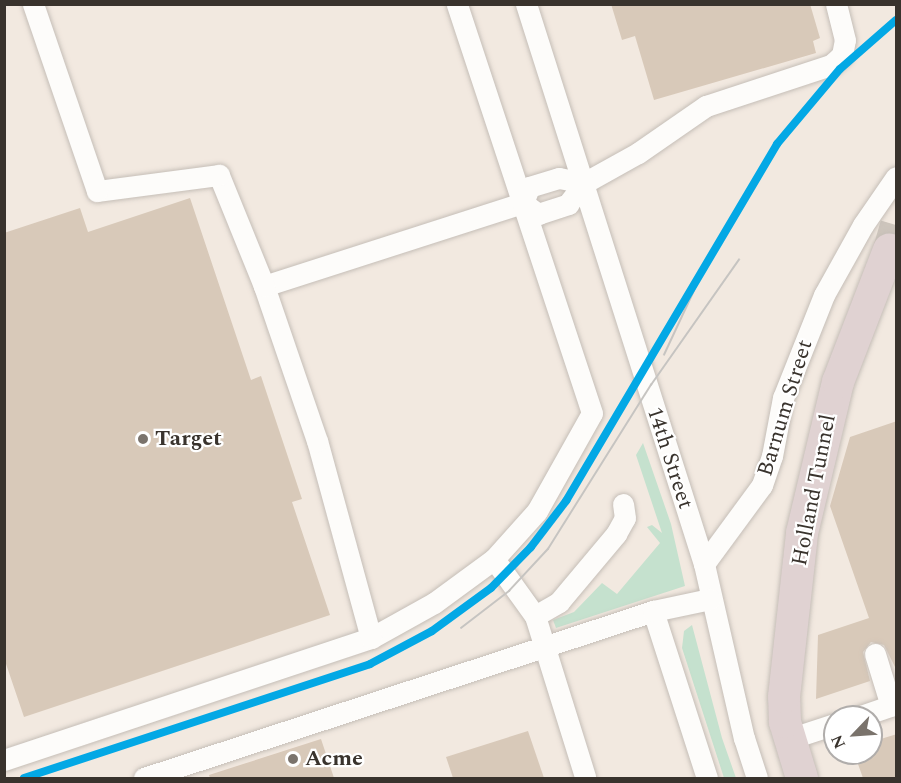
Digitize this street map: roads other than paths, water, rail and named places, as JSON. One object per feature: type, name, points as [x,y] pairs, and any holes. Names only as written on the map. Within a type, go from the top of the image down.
[{"type":"highway","name":"Holland Tunnel","points":[[814,731],[784,697],[812,484],[838,382],[889,250]]},
{"type":"highway","points":[[802,778],[814,731]]},
{"type":"street","points":[[33,4],[97,191],[219,175],[264,286],[317,441],[371,638]]},
{"type":"street","points":[[4,760],[371,638],[434,603],[494,559],[537,511],[592,413],[457,4]]},
{"type":"street","name":"14th Street","points":[[526,4],[584,183],[621,313],[704,564],[710,599],[757,778]]},
{"type":"street","points":[[523,203],[529,187],[559,178],[584,183],[638,153],[706,106],[831,65],[842,55],[845,40],[836,4]]},
{"type":"street","name":"Barnum Street","points":[[704,564],[762,485],[772,456],[783,398],[816,313],[847,252],[895,183]]},
{"type":"street","points":[[264,286],[523,203]]},
{"type":"street","points":[[535,616],[559,602],[603,551],[625,518],[623,504]]},
{"type":"street","points":[[494,559],[535,616],[585,777]]},
{"type":"street","points":[[144,778],[653,611],[710,599]]},
{"type":"street","points":[[653,611],[707,778]]},
{"type":"street","points":[[875,654],[894,705]]},
{"type":"tunnel","points":[[889,250],[896,225]]},
{"type":"tram line","points":[[664,355],[714,248]]},
{"type":"tram line","points":[[461,628],[509,591],[548,549],[651,385],[739,260]]},
{"type":"place","name":"Target","points":[[143,439]]},
{"type":"place","name":"Acme","points":[[293,759]]}]
